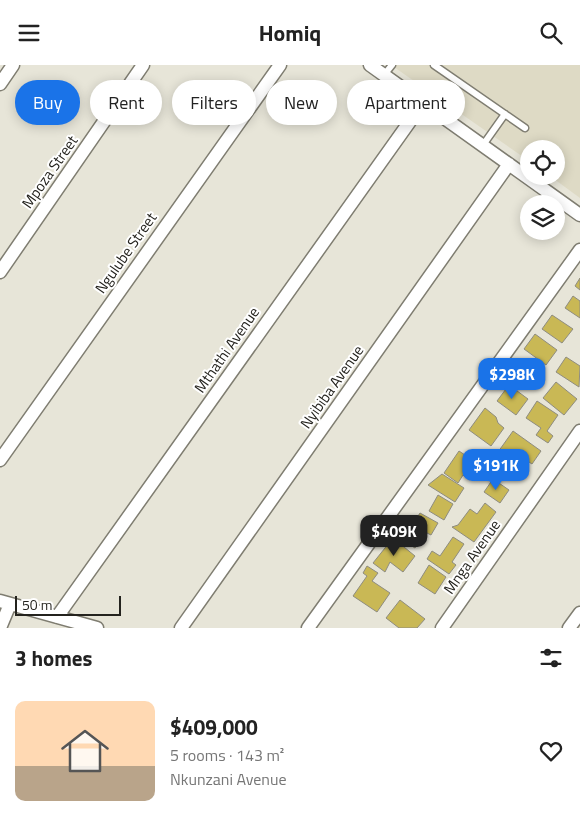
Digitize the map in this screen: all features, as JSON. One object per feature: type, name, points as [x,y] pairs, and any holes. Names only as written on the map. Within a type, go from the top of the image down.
[{"type":"street","points":[[0,84],[13,65]]},
{"type":"street","name":"Mpoza Street","points":[[0,272],[143,65]]},
{"type":"street","name":"Ngulube Street","points":[[0,460],[280,65]]},
{"type":"street","points":[[370,65],[388,70],[399,80]]},
{"type":"street","name":"Mthathi Avenue","points":[[57,617],[407,125]]},
{"type":"street","points":[[454,125],[580,215]]},
{"type":"street","name":"Nyibiba Avenue","points":[[181,628],[509,164]]},
{"type":"street","points":[[308,628],[580,250]]},
{"type":"street","name":"Mnga Avenue","points":[[442,628],[580,431]]},
{"type":"street","points":[[0,628],[5,602],[97,628]]},
{"type":"street","points":[[569,628],[580,613]]},
{"type":"lane","points":[[434,65],[525,128]]},
{"type":"lane","points":[[483,145],[506,115]]},
{"type":"shaded area","points":[[391,65],[580,65],[580,198],[562,185],[565,185],[565,140],[520,140],[520,155],[465,116],[465,80],[413,80]]},
{"type":"building","points":[[580,278],[580,290],[575,286]]},
{"type":"building","points":[[573,296],[580,301],[580,318],[565,308]]},
{"type":"building","points":[[552,315],[573,329],[562,343],[542,329]]},
{"type":"building","points":[[535,334],[557,350],[546,365],[524,349]]},
{"type":"building","points":[[566,357],[580,366],[579,387],[556,372]]},
{"type":"building","points":[[527,363],[543,376],[534,388],[517,376]]},
{"type":"building","points":[[556,382],[577,399],[564,415],[543,398]]},
{"type":"building","points":[[509,385],[528,399],[516,415],[497,401]]},
{"type":"building","points":[[537,401],[558,415],[547,431],[553,436],[548,443],[536,435],[541,428],[526,418]]},
{"type":"building","points":[[485,408],[496,417],[498,423],[504,428],[491,446],[469,430]]},
{"type":"building","points":[[513,431],[541,451],[532,464],[526,460],[524,463],[507,451],[502,459],[498,452]]},
{"type":"building","points":[[459,451],[480,465],[470,480],[463,475],[458,483],[444,473]]},
{"type":"building","points":[[442,474],[464,488],[455,502],[428,485]]},
{"type":"building","points":[[493,479],[509,490],[500,503],[484,492]]},
{"type":"building","points":[[438,495],[453,504],[444,520],[429,511]]},
{"type":"building","points":[[485,503],[496,512],[474,542],[452,527],[458,525],[470,509],[477,514]]},
{"type":"building","points":[[420,513],[438,523],[431,535],[425,532],[415,548],[394,535],[400,526],[404,528],[408,521],[413,524]]},
{"type":"building","points":[[453,537],[464,544],[452,562],[456,565],[449,574],[427,559],[432,551],[440,556]]},
{"type":"building","points":[[393,538],[415,556],[403,572],[390,562],[385,572],[373,563]]},
{"type":"building","points":[[429,565],[446,577],[435,594],[418,583]]},
{"type":"building","points":[[367,566],[378,573],[372,581],[390,593],[377,612],[353,596],[367,576],[363,573]]},
{"type":"building","points":[[400,600],[425,619],[417,628],[399,628],[386,618]]}]
